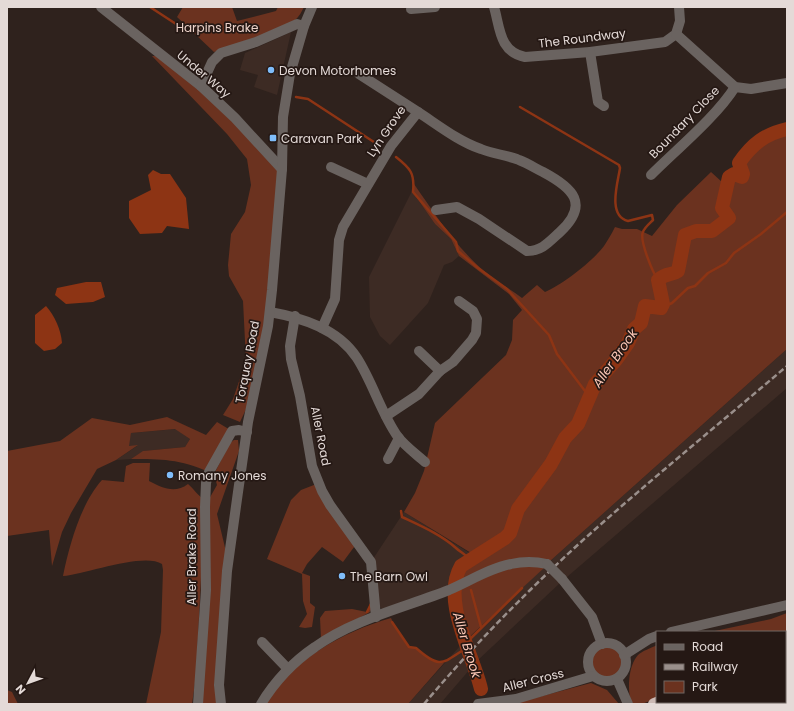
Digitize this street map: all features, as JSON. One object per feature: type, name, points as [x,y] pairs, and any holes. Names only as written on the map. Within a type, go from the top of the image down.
[{"type":"street","name":"Under Way","points":[[101,7],[201,86],[235,118],[282,169]]},
{"type":"street","name":"Torquay Road","points":[[221,704],[219,685],[227,571],[247,432],[270,312],[282,169],[283,117],[290,74],[304,26],[312,7]]},
{"type":"street","points":[[411,9],[435,7]]},
{"type":"street","name":"The Roundway","points":[[494,7],[500,35],[506,46],[518,56],[542,57],[665,42],[676,34]]},
{"type":"street","points":[[676,34],[680,21],[679,7]]},
{"type":"street","points":[[201,86],[212,62],[221,53],[256,42],[297,24],[304,26]]},
{"type":"street","name":"Boundary Close","points":[[676,34],[735,87],[751,89],[787,83]]},
{"type":"street","points":[[590,52],[598,102],[604,106]]},
{"type":"street","name":"Lyn Grove","points":[[322,328],[334,299],[339,240],[343,227],[391,146],[418,112],[359,74]]},
{"type":"street","name":"Boundary Close","points":[[651,175],[709,118],[735,87]]},
{"type":"street","points":[[418,112],[465,142],[482,150],[519,160],[562,182],[576,201],[576,209],[570,223],[546,245],[536,251],[527,251],[479,218],[457,207],[436,210]]},
{"type":"street","points":[[331,167],[368,184]]},
{"type":"street","points":[[386,416],[419,394],[440,371],[454,362],[476,333],[477,319],[473,311],[459,301]]},
{"type":"street","points":[[270,312],[295,316],[322,328],[346,344],[357,358],[386,416],[399,438],[425,462]]},
{"type":"street","name":"Aller Road","points":[[295,316],[290,346],[291,358],[300,396],[312,466],[322,491],[330,505],[372,562],[376,617]]},
{"type":"street","points":[[419,351],[440,371]]},
{"type":"street","name":"Aller Brake Road","points":[[198,704],[206,590],[206,483],[209,472],[232,431],[239,430],[247,432]]},
{"type":"street","points":[[388,459],[399,438]]},
{"type":"street","points":[[261,704],[288,669],[316,646],[350,627],[449,590],[502,566],[511,564],[529,561],[547,564],[562,579],[592,617],[602,644]]},
{"type":"street","points":[[675,631],[787,605]]},
{"type":"street","points":[[624,655],[642,643],[656,636]]},
{"type":"street","points":[[262,642],[288,669]]},
{"type":"street","points":[[593,676],[587,664],[588,656],[592,650],[602,644],[617,646],[624,655],[625,667],[623,673],[617,679],[628,704]]},
{"type":"street","name":"Aller Cross","points":[[478,704],[516,699],[593,676],[603,681],[617,679]]},
{"type":"shaded area","points":[[291,32],[277,95],[254,87],[258,75],[240,70],[245,53]]},
{"type":"shaded area","points":[[153,170],[161,174],[170,174],[186,198],[189,229],[167,226],[162,233],[140,234],[129,218],[129,201],[151,190],[148,175]]},
{"type":"shaded area","points":[[412,191],[435,224],[451,239],[459,256],[452,262],[444,265],[428,303],[390,345],[380,336],[370,317],[369,277]]},
{"type":"shaded area","points":[[86,282],[101,282],[105,297],[93,302],[66,304],[55,295],[57,288]]},
{"type":"shaded area","points":[[46,306],[57,323],[62,343],[55,349],[44,351],[35,343],[35,315]]},
{"type":"shaded area","points":[[787,349],[787,388],[560,583],[477,661],[440,704],[408,704],[460,646],[549,562]]},
{"type":"shaded area","points":[[176,429],[190,439],[185,447],[144,451],[131,459],[116,460],[137,446],[128,446],[131,433]]},
{"type":"shaded area","points":[[404,512],[476,557],[461,566],[455,587],[383,610],[375,601],[371,562]]},
{"type":"green space","name":"Harpins Brake","points":[[183,7],[232,7],[237,21],[276,11],[278,7],[304,7],[296,19],[279,30],[257,39],[214,52],[177,17]]},
{"type":"green space","points":[[152,56],[163,56],[282,169],[272,290],[248,405],[240,422],[223,415],[233,399],[246,361],[243,301],[229,276],[228,265],[231,234],[245,212],[251,185],[247,159],[227,134]]},
{"type":"green space","points":[[787,132],[787,349],[549,562],[537,558],[455,584],[461,566],[476,556],[404,512],[415,493],[424,471],[435,423],[506,355],[512,340],[513,320],[522,310],[509,294],[459,256],[451,239],[435,224],[412,191],[414,184],[446,230],[464,252],[484,271],[522,298],[537,285],[545,292],[577,272],[599,252],[615,227],[622,229],[637,229],[652,236],[677,205],[711,172],[722,182],[740,167],[755,140]]},
{"type":"green space","points":[[167,417],[206,435],[217,422],[232,431],[209,472],[189,464],[179,462],[152,459],[131,459],[143,451],[185,447],[190,439],[175,429],[131,433],[129,446],[138,445],[116,460],[97,469],[71,513],[62,532],[52,566],[49,530],[7,536],[7,451],[60,441],[92,418],[130,425]]},
{"type":"green space","points":[[234,440],[238,440],[239,451],[217,514],[227,556],[216,704],[202,704],[209,499],[217,485],[214,474],[230,443]]},
{"type":"green space","points":[[133,463],[150,463],[149,481],[154,484],[168,489],[178,489],[188,484],[200,497],[205,500],[196,676],[192,704],[146,704],[161,632],[162,564],[154,561],[129,562],[63,576],[72,539],[88,500],[102,480],[124,482],[126,466]]},
{"type":"green space","points":[[319,483],[357,543],[343,562],[322,547],[307,564],[302,573],[310,576],[310,603],[315,607],[312,627],[305,628],[299,627],[307,614],[303,601],[302,574],[267,559],[291,500],[301,490]]},
{"type":"green space","points":[[528,565],[544,568],[466,640],[456,618],[455,590],[503,570]]},
{"type":"green space","points":[[371,600],[375,601],[370,612],[321,639],[320,618],[325,611],[352,609],[367,612]]},
{"type":"green space","points":[[787,613],[787,638],[786,631],[715,631],[771,619]]},
{"type":"green space","points":[[391,618],[397,631],[409,647],[415,647],[432,659],[444,663],[408,704],[265,704],[276,688],[289,674],[320,650],[354,631]]},
{"type":"green space","points":[[656,645],[656,698],[642,704],[632,704],[629,692],[630,672],[638,655]]},
{"type":"green space","points":[[603,646],[609,646],[618,651],[622,657],[622,669],[618,675],[609,680],[603,680],[594,675],[589,666],[589,660],[594,651]]},
{"type":"green space","points":[[591,683],[607,690],[619,704],[512,704]]},
{"type":"green space","points":[[7,690],[12,692],[18,704],[7,704]]},
{"type":"green space","points":[[722,703],[774,703],[772,704],[719,704]]},
{"type":"waterway","points":[[150,7],[176,24]]},
{"type":"waterway","points":[[296,97],[308,99],[380,146]]},
{"type":"waterway","points":[[520,107],[619,165],[620,168],[615,198],[618,213],[622,218],[628,221],[652,215],[653,220],[645,229],[642,236],[647,256],[658,280]]},
{"type":"waterway","name":"Aller Brook","points":[[481,689],[460,628],[456,611],[456,580],[461,566],[505,538],[510,533],[518,509],[551,464],[565,438],[578,424],[595,384],[616,360],[628,343],[634,329],[641,323],[645,306],[661,308],[663,304],[658,280],[678,271],[685,235],[696,231],[712,231],[729,218],[722,208],[729,177],[734,174],[742,177],[743,174],[739,163],[754,145],[772,134],[787,129]]},
{"type":"waterway","points":[[396,157],[405,164],[412,175],[413,192],[456,242],[458,251],[507,289],[549,335],[557,354],[588,395]]},
{"type":"waterway","points":[[661,308],[672,303],[688,288],[695,286],[708,273],[726,263],[734,253],[761,234],[787,212]]},
{"type":"waterway","points":[[401,511],[402,517],[443,539],[470,560]]},
{"type":"waterway","points":[[467,642],[522,588]]},
{"type":"waterway","points":[[471,590],[481,627]]},
{"type":"waterway","points":[[367,612],[371,604]]},
{"type":"waterway","points":[[392,622],[409,647],[416,648],[437,662],[447,660],[468,647]]},
{"type":"railway","points":[[424,704],[481,640],[561,560],[633,496],[787,366]]},
{"type":"place","name":"Devon Motorhomes","points":[[271,70]]},
{"type":"place","name":"Caravan Park","points":[[273,138]]},
{"type":"place","name":"Romany Jones","points":[[170,475]]},
{"type":"place","name":"The Barn Owl","points":[[342,576]]}]
